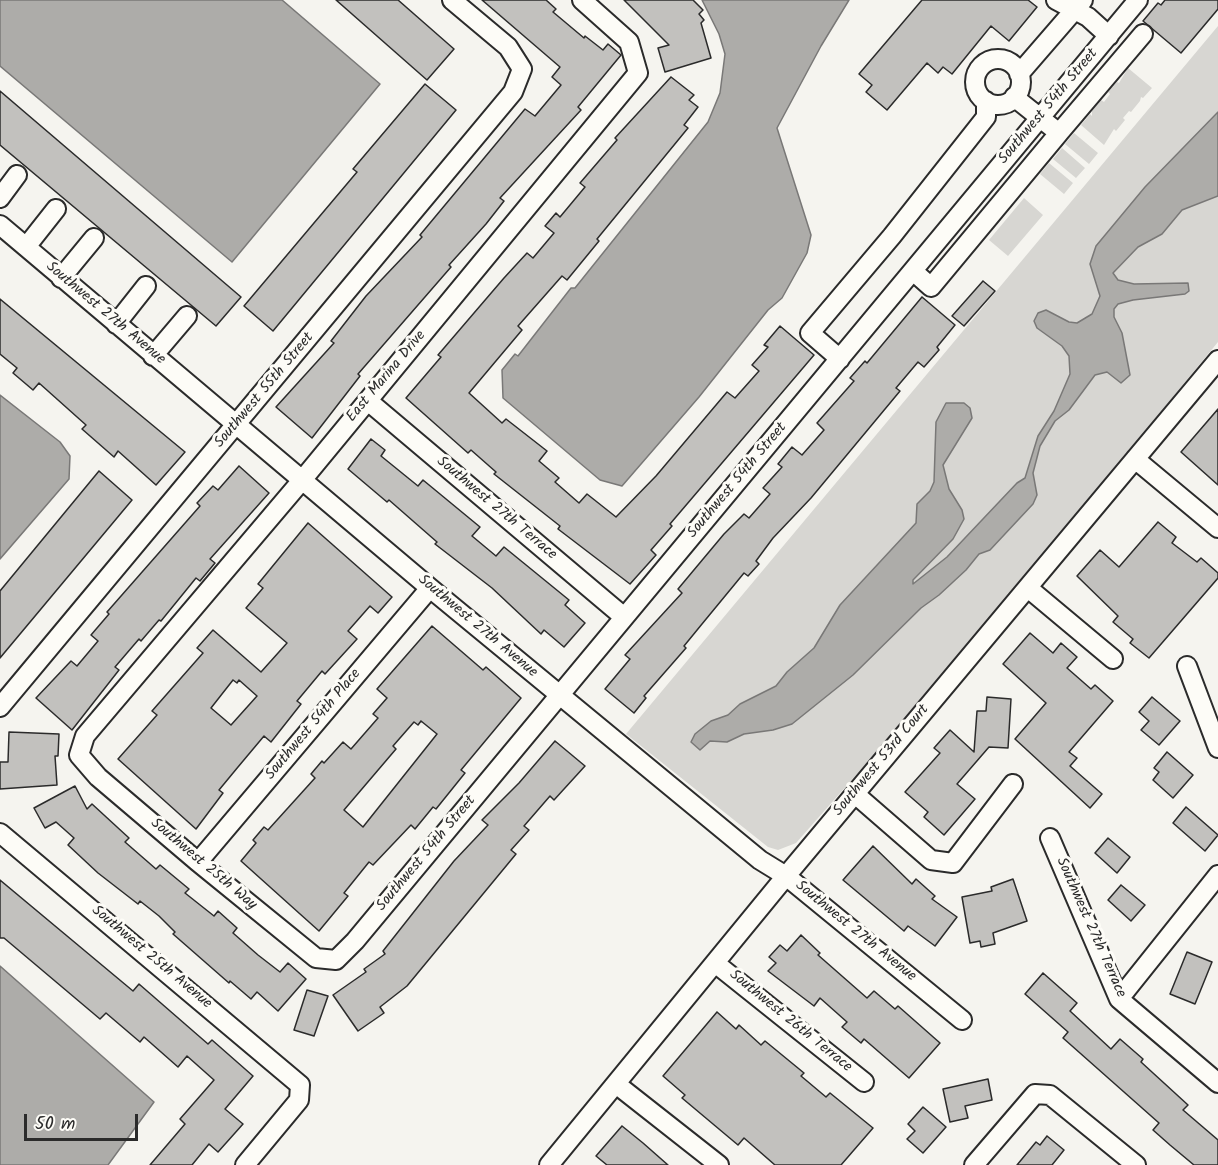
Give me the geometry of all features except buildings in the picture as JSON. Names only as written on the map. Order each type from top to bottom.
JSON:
[{"type":"street","name":"Southwest 55th Street","points":[[0,707],[513,92],[522,69],[508,47],[452,0]]},
{"type":"street","name":"East Marina Drive","points":[[79,755],[86,736],[368,401],[638,73],[629,42],[582,0]]},
{"type":"street","points":[[1056,0],[1079,5],[1088,17],[1109,36]]},
{"type":"street","name":"Southwest 54th Street","points":[[336,960],[355,941],[1138,0]]},
{"type":"street","points":[[1019,74],[1079,5]]},
{"type":"street","points":[[913,271],[931,287],[1143,34]]},
{"type":"street","points":[[1002,60],[1010,62],[1019,74],[1020,87],[1014,97],[1001,104],[986,101],[976,89],[976,73],[987,62],[1002,60]]},
{"type":"street","points":[[1014,97],[1059,134]]},
{"type":"street","points":[[840,359],[810,333],[986,117],[986,101]]},
{"type":"street","points":[[0,198],[17,175]]},
{"type":"street","points":[[26,246],[56,209]]},
{"type":"street","name":"Southwest 27th Avenue","points":[[0,225],[430,588],[760,860],[786,876],[962,1020]]},
{"type":"street","points":[[61,278],[94,238]]},
{"type":"street","points":[[116,324],[146,286]]},
{"type":"street","points":[[153,356],[187,316]]},
{"type":"street","name":"Southwest 53rd Court","points":[[549,1165],[786,876],[1218,360]]},
{"type":"street","name":"Southwest 27th Terrace","points":[[368,401],[624,617]]},
{"type":"street","points":[[1135,459],[1218,528]]},
{"type":"street","name":"Southwest 54th Place","points":[[198,862],[430,588]]},
{"type":"street","points":[[1028,588],[1113,659]]},
{"type":"street","points":[[1187,666],[1218,748]]},
{"type":"street","name":"Southwest 25th Way","points":[[79,755],[98,777],[316,958],[336,960]]},
{"type":"street","points":[[855,794],[931,860],[953,863],[1013,784]]},
{"type":"street","name":"Southwest 25th Avenue","points":[[0,833],[300,1085],[299,1100],[245,1165]]},
{"type":"street","name":"Southwest 27th Terrace","points":[[1050,838],[1119,999],[1218,1083]]},
{"type":"street","points":[[1119,999],[1218,875]]},
{"type":"street","name":"Southwest 26th Terrace","points":[[715,963],[864,1082]]},
{"type":"street","points":[[616,1084],[719,1165]]},
{"type":"street","points":[[974,1165],[1035,1094],[1050,1095],[1136,1165]]},
{"type":"shaded area","points":[[0,0],[282,0],[380,84],[232,262],[0,66]]},
{"type":"shaded area","points":[[702,0],[849,0],[821,46],[777,128],[811,235],[807,253],[782,298],[768,310],[699,397],[622,486],[600,480],[503,398],[502,370],[515,354],[518,356],[571,288],[575,288],[708,122],[720,93],[725,54],[719,34]]},
{"type":"shaded area","points":[[1218,26],[1218,342],[946,673],[796,843],[778,850],[768,847],[626,734]]},
{"type":"shaded area","points":[[1128,68],[1152,88],[1123,118],[1125,120],[1116,131],[1114,129],[1104,145],[1081,125],[1090,114],[1092,116],[1092,111],[1101,100],[1104,102],[1110,94],[1108,92],[1117,82],[1119,83]]},
{"type":"shaded area","points":[[1218,112],[1218,196],[1182,210],[1162,234],[1138,247],[1113,273],[1118,280],[1134,284],[1188,283],[1189,291],[1185,294],[1133,300],[1118,304],[1114,309],[1114,317],[1122,333],[1130,375],[1121,383],[1107,372],[1095,375],[1069,410],[1055,421],[1040,446],[1033,473],[1037,495],[1033,504],[990,550],[979,554],[966,570],[921,608],[853,675],[792,724],[773,730],[744,734],[727,742],[710,741],[700,750],[691,742],[695,734],[711,721],[728,715],[740,704],[776,686],[787,672],[814,648],[840,605],[916,523],[917,504],[930,491],[934,482],[936,422],[946,403],[964,403],[970,408],[972,418],[943,465],[949,489],[962,510],[964,519],[953,539],[913,580],[913,584],[947,557],[1017,483],[1025,478],[1038,436],[1054,411],[1070,374],[1069,356],[1062,346],[1037,328],[1034,321],[1038,313],[1046,310],[1069,322],[1077,323],[1092,314],[1100,296],[1090,264],[1096,246],[1145,187]]},
{"type":"shaded area","points":[[1074,133],[1098,153],[1089,164],[1065,144]]},
{"type":"shaded area","points":[[1062,148],[1085,168],[1076,178],[1053,159]]},
{"type":"shaded area","points":[[1049,163],[1073,183],[1064,194],[1040,174]]},
{"type":"shaded area","points":[[1024,198],[1043,215],[1008,256],[989,240]]},
{"type":"shaded area","points":[[0,395],[60,442],[70,456],[69,479],[0,559]]},
{"type":"shaded area","points":[[0,966],[154,1102],[108,1165],[0,1165]]}]
